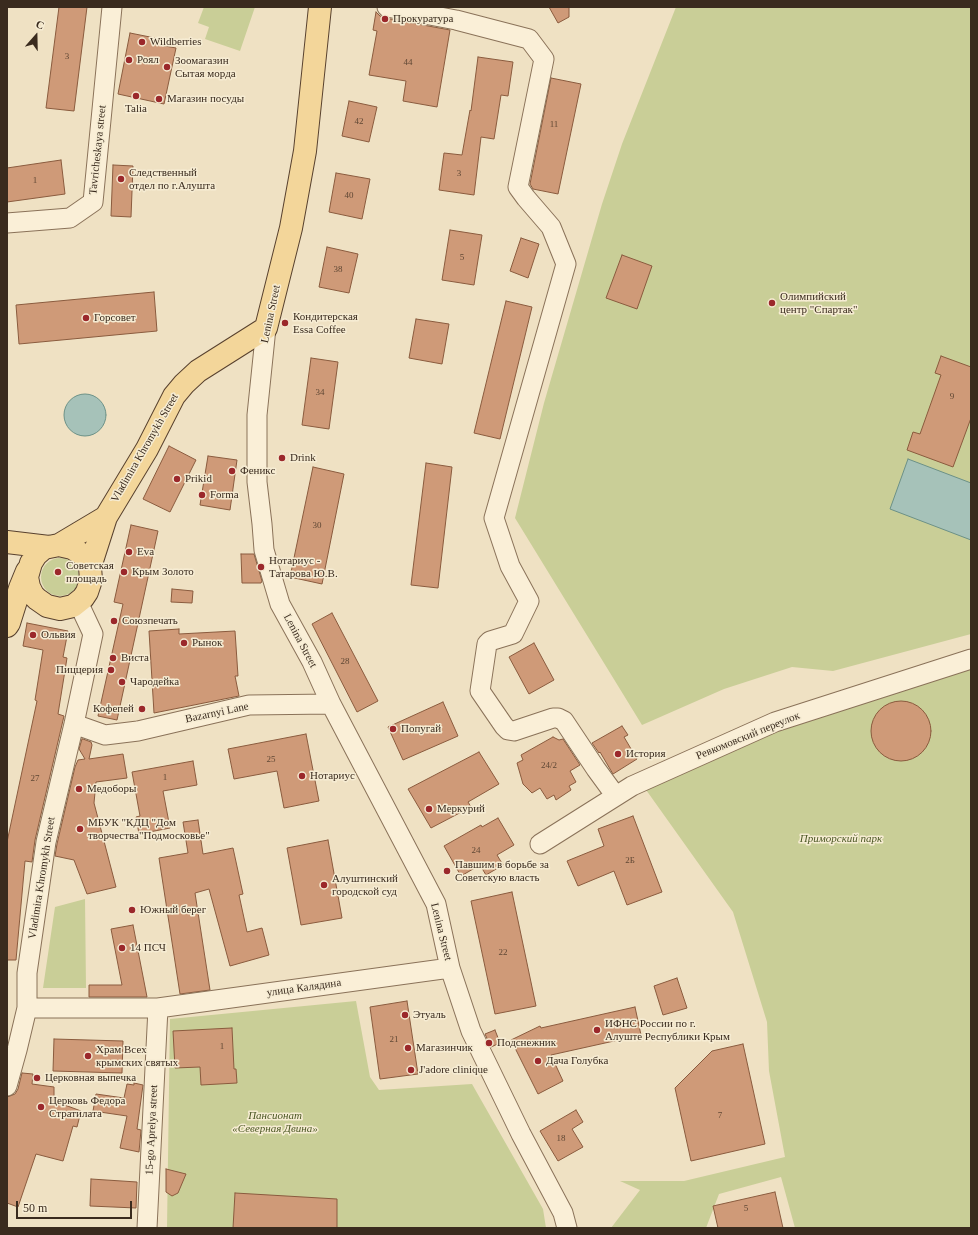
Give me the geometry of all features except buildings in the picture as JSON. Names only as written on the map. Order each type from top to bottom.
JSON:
[{"type":"main road","name":"Lenina Street","points":[[266,328],[291,228],[305,151],[320,7]]},
{"type":"main road","name":"Vladimira Khromykh Street","points":[[106,517],[147,449],[174,396],[184,384],[198,371],[266,328]]},
{"type":"main road","points":[[8,625],[25,612],[25,591],[28,582],[29,568],[36,555],[44,548],[54,546],[106,517]]},
{"type":"main road","points":[[25,591],[54,608],[60,609],[73,606],[78,602],[90,586],[90,567],[106,517]]},
{"type":"main road","points":[[7,542],[72,548],[83,555],[90,567]]},
{"type":"street","name":"Tavricheskaya street","points":[[7,223],[70,218],[93,202],[112,7]]},
{"type":"street","points":[[387,7],[456,20],[529,39],[544,60],[518,187],[551,227],[566,264],[494,518],[510,566],[529,601],[514,634],[490,641],[487,644],[480,690],[508,730],[514,731],[553,718],[558,718],[564,721],[596,769],[616,795]]},
{"type":"street","name":"Lenina Street","points":[[266,328],[257,415],[257,482],[264,550],[280,604],[312,662],[331,704],[436,904],[450,968],[471,1032],[521,1134],[563,1213],[567,1228]]},
{"type":"street","name":"Vladimira Khromykh Street","points":[[7,1086],[12,1049],[27,1008],[27,973],[46,842],[74,724],[93,634],[78,602]]},
{"type":"street","name":"Ревкомовский переулок","points":[[540,844],[632,786],[775,722],[971,659]]},
{"type":"street","name":"Bazarnyi Lane","points":[[74,724],[104,735],[138,731],[249,706],[331,704]]},
{"type":"street","name":"улица Калядина","points":[[27,1008],[158,1008],[450,968]]},
{"type":"street","name":"15-go Aprelya street","points":[[148,1228],[158,1008]]},
{"type":"green space","points":[[204,7],[255,7],[240,51],[205,39],[209,27],[198,23]]},
{"type":"green space","name":"Олимпийский центр \"Спартак\"","points":[[676,7],[971,7],[971,634],[833,671],[792,667],[724,689],[642,725],[515,518],[544,403],[602,204],[622,144]]},
{"type":"green space","points":[[56,558],[64,558],[74,563],[78,570],[78,584],[74,591],[64,596],[56,596],[46,591],[44,588],[41,581],[41,573],[46,563],[49,561]]},
{"type":"green space","name":"Приморский парк","points":[[971,666],[971,1228],[795,1228],[781,1177],[719,1194],[706,1228],[611,1228],[640,1190],[620,1181],[684,1181],[785,1157],[769,1071],[767,1022],[733,912],[644,787],[775,722]]},
{"type":"green space","points":[[85,899],[86,988],[43,988],[55,907]]},
{"type":"green space","name":"Пансионат «Северная Двина»","points":[[356,1001],[370,1077],[379,1090],[472,1084],[543,1209],[546,1228],[167,1228],[170,1019]]},
{"type":"water","points":[[85,394],[100,400],[106,415],[100,430],[85,436],[70,430],[64,415],[70,400]]},
{"type":"water","points":[[908,459],[971,483],[971,540],[890,509]]},
{"type":"place","name":"Прокуратура","points":[[385,19]]},
{"type":"place","name":"Wildberries","points":[[142,42]]},
{"type":"place","name":"Роял","points":[[129,60]]},
{"type":"place","name":"Зоомагазин Сытая морда","points":[[167,67]]},
{"type":"place","name":"Talia","points":[[136,96]]},
{"type":"place","name":"Магазин посуды","points":[[159,99]]},
{"type":"place","name":"Следственный отдел по г.Алушта","points":[[121,179]]},
{"type":"place","name":"Олимпийский центр \"Спартак\"","points":[[772,303]]},
{"type":"place","name":"Горсовет","points":[[86,318]]},
{"type":"place","name":"Кондитерская Essa Coffee","points":[[285,323]]},
{"type":"place","name":"Drink","points":[[282,458]]},
{"type":"place","name":"Феникс","points":[[232,471]]},
{"type":"place","name":"Prikid","points":[[177,479]]},
{"type":"place","name":"Forma","points":[[202,495]]},
{"type":"place","name":"Eva","points":[[129,552]]},
{"type":"place","name":"Нотариус - Татарова Ю.В.","points":[[261,567]]},
{"type":"place","name":"Советская площадь","points":[[58,572]]},
{"type":"place","name":"Крым Золото","points":[[124,572]]},
{"type":"place","name":"Союзпечать","points":[[114,621]]},
{"type":"place","name":"Ольвия","points":[[33,635]]},
{"type":"place","name":"Рынок","points":[[184,643]]},
{"type":"place","name":"Виста","points":[[113,658]]},
{"type":"place","name":"Пиццерия","points":[[111,670]]},
{"type":"place","name":"Чародейка","points":[[122,682]]},
{"type":"place","name":"Кофепей","points":[[142,709]]},
{"type":"place","name":"Попугай","points":[[393,729]]},
{"type":"place","name":"История","points":[[618,754]]},
{"type":"place","name":"Нотариус","points":[[302,776]]},
{"type":"place","name":"Медоборы","points":[[79,789]]},
{"type":"place","name":"Меркурий","points":[[429,809]]},
{"type":"place","name":"МБУК \"КДЦ \"Дом творчества\"Подмосковье\"","points":[[80,829]]},
{"type":"place","name":"Павшим в борьбе за Советскую власть","points":[[447,871]]},
{"type":"place","name":"Алуштинский городской суд","points":[[324,885]]},
{"type":"place","name":"Южный берег","points":[[132,910]]},
{"type":"place","name":"14 ПСЧ","points":[[122,948]]},
{"type":"place","name":"Этуаль","points":[[405,1015]]},
{"type":"place","name":"ИФНС России по г. Алуште Республики Крым","points":[[597,1030]]},
{"type":"place","name":"Подснежник","points":[[489,1043]]},
{"type":"place","name":"Магазинчик","points":[[408,1048]]},
{"type":"place","name":"Храм Всех крымских святых","points":[[88,1056]]},
{"type":"place","name":"Дача Голубка","points":[[538,1061]]},
{"type":"place","name":"J'adore clinique","points":[[411,1070]]},
{"type":"place","name":"Церковная выпечка","points":[[37,1078]]},
{"type":"place","name":"Церковь Федора Стратилата","points":[[41,1107]]}]
